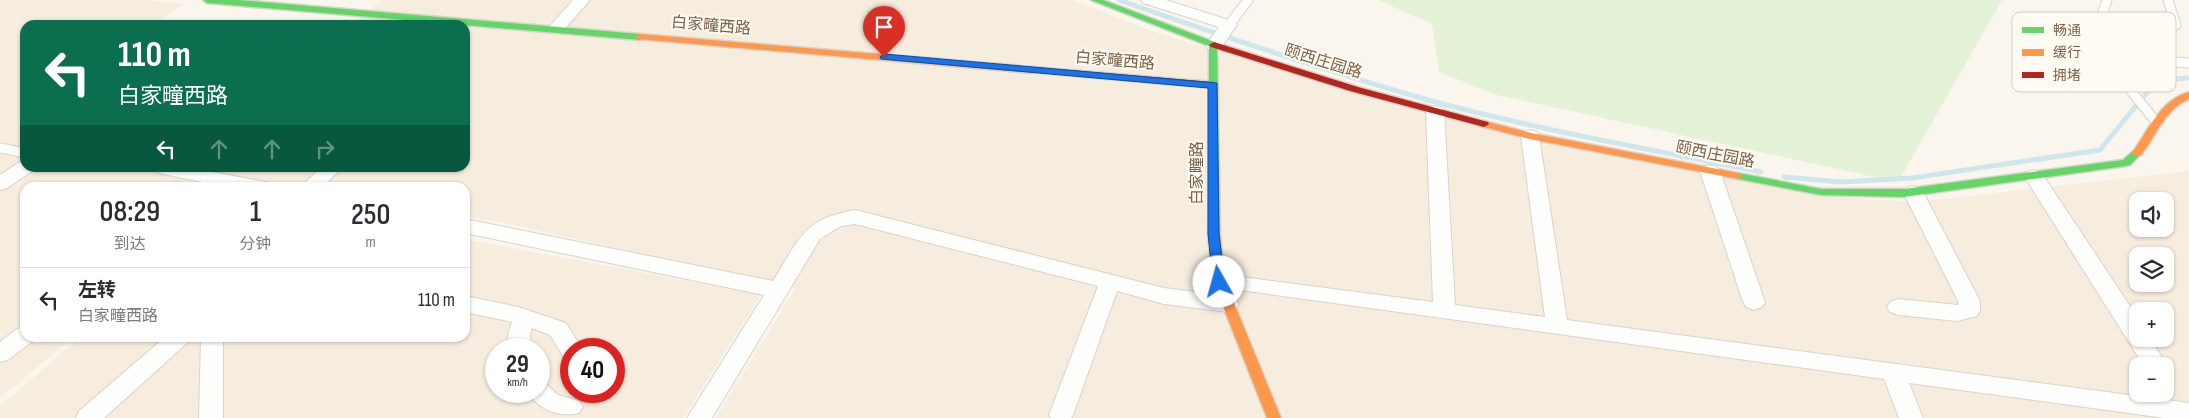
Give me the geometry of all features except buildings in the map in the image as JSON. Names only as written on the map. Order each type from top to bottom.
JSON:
[{"type":"street","name":"白家疃西路","points":[[206,0],[447,20]]},
{"type":"street","points":[[556,29],[582,0]]},
{"type":"street","points":[[1094,0],[1221,35]]},
{"type":"street","points":[[1149,0],[1221,35]]},
{"type":"street","name":"白家疃西路","points":[[470,22],[1213,86]]},
{"type":"street","name":"白家疃路","points":[[1221,35],[1213,86],[1214,234],[1219,282],[1274,418]]},
{"type":"street","name":"颐西庄园路","points":[[1221,35],[1354,89],[1435,112],[1530,136],[1821,192],[1913,192],[2126,163],[2144,144],[2165,110],[2180,96],[2189,95]]},
{"type":"street","points":[[1435,112],[1444,312]]},
{"type":"street","points":[[1530,136],[1556,327]]},
{"type":"street","points":[[0,184],[20,170]]},
{"type":"street","points":[[1710,171],[1754,302]]},
{"type":"street","points":[[177,172],[212,182]]},
{"type":"street","points":[[315,182],[327,172]]},
{"type":"street","points":[[2034,176],[2129,324]]},
{"type":"street","points":[[1898,306],[1957,313],[1969,311],[1969,301],[1913,192]]},
{"type":"street","points":[[699,418],[813,234],[836,220],[855,217],[1164,296],[1228,304]]},
{"type":"street","points":[[470,227],[778,290]]},
{"type":"street","points":[[1061,415],[1110,282]]},
{"type":"street","points":[[1219,282],[2189,412]]},
{"type":"street","points":[[470,305],[525,317],[558,329],[564,338]]},
{"type":"street","points":[[519,338],[525,317]]},
{"type":"street","points":[[0,354],[20,338]]},
{"type":"street","points":[[88,418],[174,342]]},
{"type":"street","points":[[211,418],[212,342]]},
{"type":"street","points":[[1893,372],[1911,418]]},
{"type":"street","points":[[550,402],[571,406]]},
{"type":"lane","points":[[1221,35],[1248,0]]},
{"type":"lane","points":[[2103,12],[2107,0]]},
{"type":"lane","points":[[2168,0],[2172,12]]},
{"type":"lane","points":[[2176,62],[2189,63]]},
{"type":"lane","points":[[2131,92],[2157,123]]},
{"type":"lane","points":[[0,148],[20,152]]},
{"type":"shaded area","points":[[0,0],[147,0],[183,4],[160,20],[20,20],[20,172],[470,172],[470,20],[359,20],[382,0],[1072,0],[1151,31],[1368,98],[1822,196],[1916,202],[2189,171],[2189,418],[716,418],[795,288],[514,225],[470,217],[470,182],[270,182],[259,180],[256,182],[20,182],[20,342],[67,342],[0,398]]},
{"type":"shaded area","points":[[470,240],[761,295],[683,418],[0,418],[0,406],[75,342],[470,342]]},
{"type":"green space","points":[[1378,0],[2002,0],[1898,182],[1497,95],[1439,72],[1432,24]]},
{"type":"waterway","points":[[1119,0],[1350,77],[1469,111],[1552,130],[1761,172]]},
{"type":"waterway","points":[[2176,79],[2189,78]]},
{"type":"waterway","points":[[1784,177],[1841,182],[1912,178],[2100,150],[2147,92]]},
{"type":"traffic: fast","points":[[207,0],[441,20]]},
{"type":"traffic: fast","points":[[1095,0],[1214,45],[1214,171]]},
{"type":"traffic: fast","points":[[470,22],[640,37]]},
{"type":"traffic: fast","points":[[1738,176],[1821,192],[1904,193],[2126,163],[2137,153]]},
{"type":"traffic: slow","points":[[640,37],[1032,70]]},
{"type":"traffic: slow","points":[[2137,153],[2165,112],[2179,99],[2189,95]]},
{"type":"traffic: slow","points":[[1484,124],[1530,136],[1738,176]]},
{"type":"traffic: slow","points":[[1214,171],[1214,234],[1219,281],[1274,418]]},
{"type":"traffic: jam","points":[[1214,45],[1354,89],[1484,124]]},
{"type":"traffic: jam","points":[[1032,70],[1213,85]]},
{"type":"route","points":[[884,57],[1213,86],[1214,234],[1219,282]]}]
